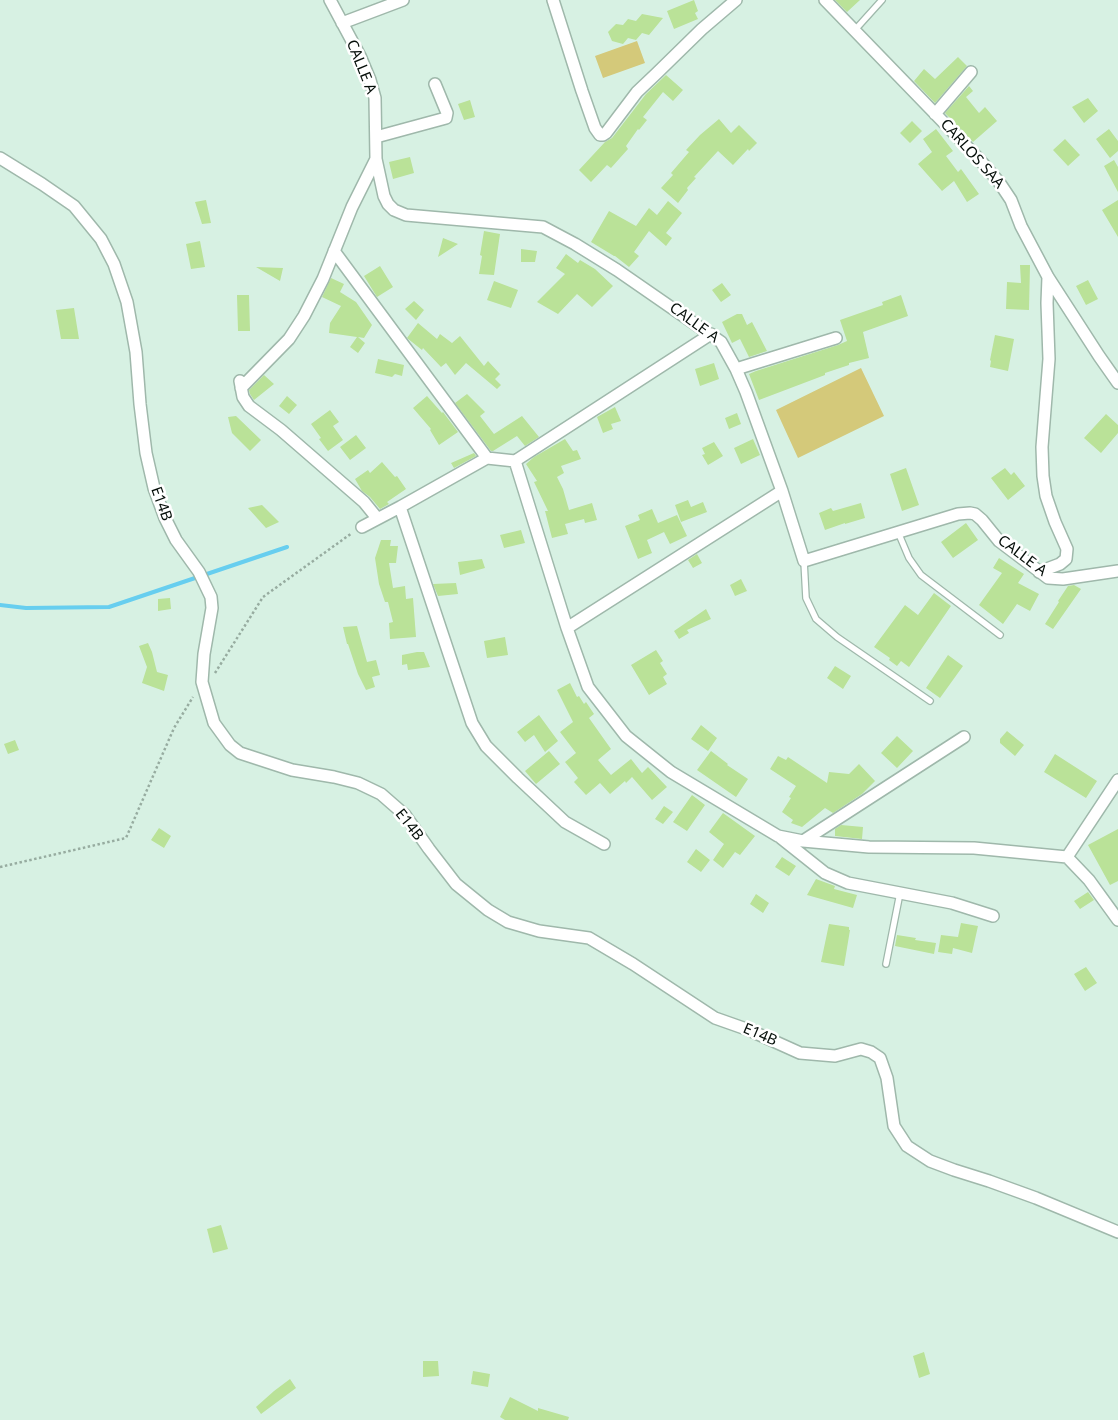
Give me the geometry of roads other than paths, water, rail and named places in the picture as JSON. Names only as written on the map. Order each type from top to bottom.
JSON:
[{"type":"street","name":"CALLE A","points":[[330,0],[360,56],[370,80],[375,98],[376,159],[384,196],[388,204],[394,210],[406,214],[543,227],[617,270],[721,342],[736,369],[782,491],[804,561],[963,513],[975,514],[999,542],[1048,578],[1063,579],[1118,571]]},
{"type":"street","points":[[342,23],[403,0]]},
{"type":"street","points":[[553,0],[595,128],[600,135],[603,135],[637,92],[736,0]]},
{"type":"street","name":"CARLOS SAA","points":[[825,0],[979,159],[1007,194],[1021,226],[1048,277],[1118,383]]},
{"type":"street","points":[[935,114],[971,72]]},
{"type":"street","points":[[376,137],[446,118],[447,113],[435,84]]},
{"type":"street","name":"E14B","points":[[0,158],[74,206],[101,238],[114,264],[127,302],[135,344],[146,453],[154,488],[165,518],[176,540],[199,572],[212,597],[212,608],[204,654],[203,686],[214,722],[230,744],[240,753],[292,770],[358,783],[381,794],[405,815],[428,849],[456,884],[488,910],[508,922],[539,931],[588,938],[633,964],[715,1018],[749,1030],[800,1053],[835,1056],[861,1049],[871,1052],[880,1058],[887,1078],[894,1126],[907,1146],[930,1161],[1036,1198],[1118,1232]]},
{"type":"street","points":[[376,159],[352,207],[323,279],[308,309],[289,339],[241,384],[243,397],[250,406],[281,430],[364,502],[377,518]]},
{"type":"street","points":[[334,251],[487,458]]},
{"type":"street","points":[[1039,572],[1060,564],[1066,559],[1067,549],[1046,496],[1043,476],[1042,447],[1049,359],[1048,277]]},
{"type":"street","points":[[362,527],[487,458],[515,461],[711,334]]},
{"type":"street","points":[[736,369],[836,338]]},
{"type":"street","points":[[515,461],[567,628],[588,687],[626,736],[671,772],[778,836],[826,874],[848,883],[952,903],[993,916]]},
{"type":"street","points":[[567,628],[782,491]]},
{"type":"street","points":[[400,507],[472,723],[481,738],[486,746],[511,772],[565,822],[604,844]]},
{"type":"street","points":[[803,841],[964,737]]},
{"type":"street","points":[[1067,857],[1118,780]]},
{"type":"street","points":[[778,836],[803,841],[869,847],[974,848],[1067,857],[1090,880],[1118,920]]},
{"type":"lane","points":[[854,31],[882,0]]},
{"type":"lane","points":[[898,532],[910,558],[921,575],[1000,635]]},
{"type":"lane","points":[[804,561],[806,598],[816,619],[837,636],[930,701]]},
{"type":"lane","points":[[886,964],[900,893]]},
{"type":"waterway","points":[[0,605],[26,608],[109,607],[287,547]]}]
